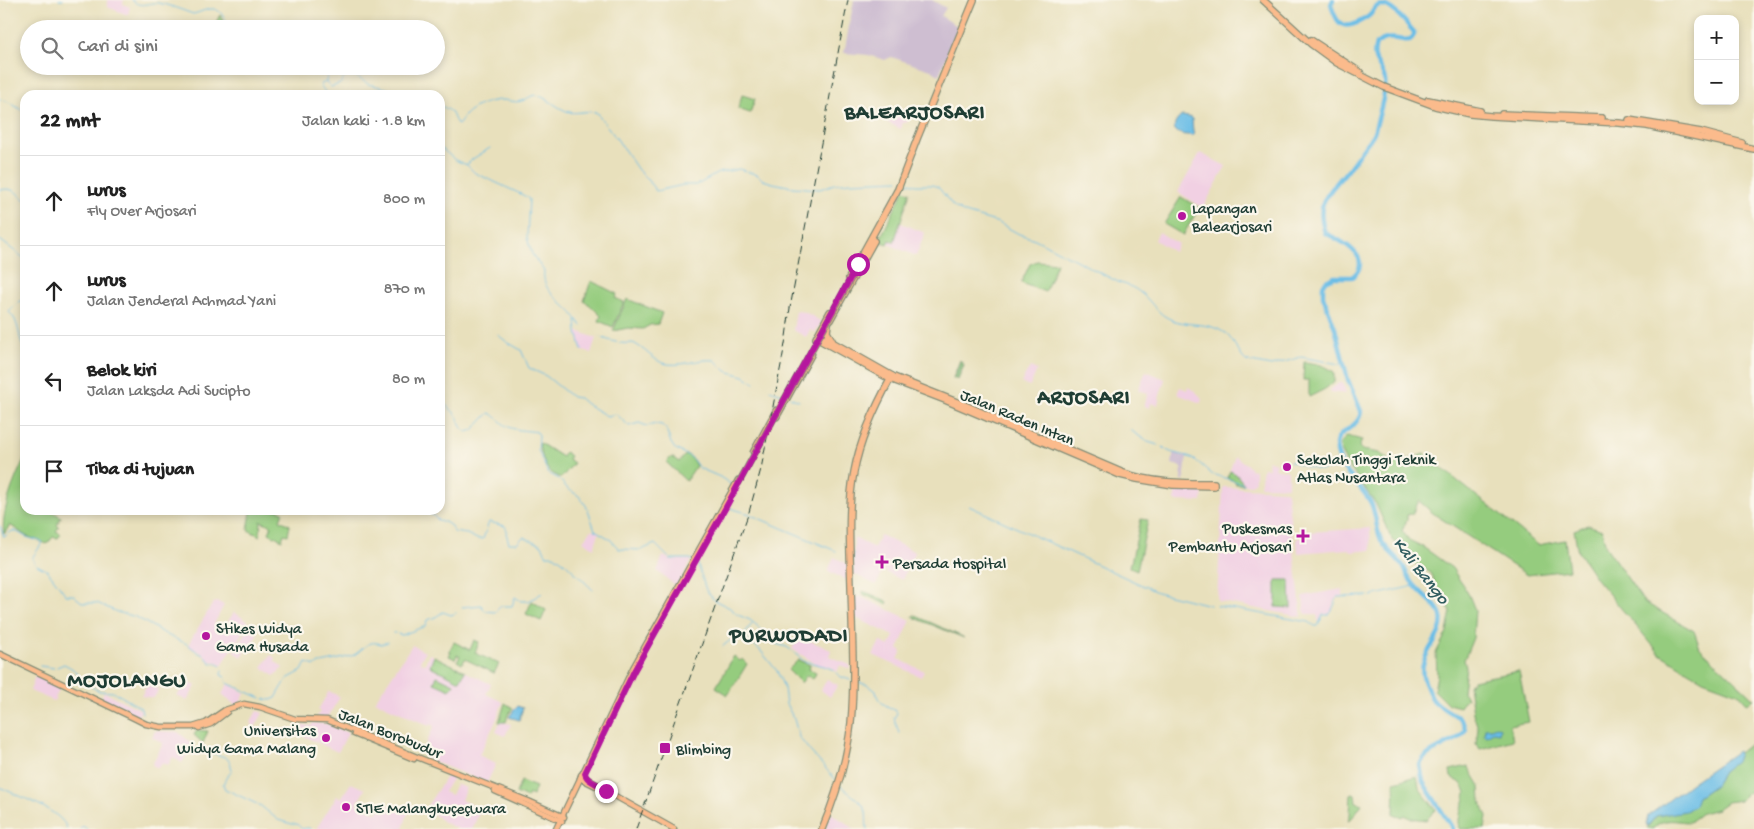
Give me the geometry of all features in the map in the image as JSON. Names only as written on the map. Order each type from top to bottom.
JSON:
[{"type":"highway","points":[[819,337],[902,184],[950,58],[975,0]]},
{"type":"highway","points":[[938,91],[975,0]]},
{"type":"highway","points":[[1263,0],[1311,44],[1337,63],[1400,93],[1478,111],[1644,122],[1701,132],[1754,148]]},
{"type":"highway","points":[[1268,0],[1314,42],[1367,78]]},
{"type":"highway","points":[[819,337],[828,324],[864,255]]},
{"type":"highway","points":[[814,348],[834,346],[828,333],[828,324]]},
{"type":"highway","name":"Jalan Raden Intan","points":[[819,337],[891,378],[967,406],[1121,472],[1178,484],[1214,485]]},
{"type":"highway","points":[[822,829],[840,776],[850,732],[853,696],[850,499],[855,468],[861,447],[878,403],[891,378]]},
{"type":"main road","points":[[726,507],[864,255]]},
{"type":"main road","points":[[562,819],[583,778],[620,695],[819,337]]},
{"type":"main road","points":[[787,396],[819,337]]},
{"type":"main road","points":[[695,560],[756,450]]},
{"type":"main road","points":[[729,496],[738,484]]},
{"type":"main road","name":"Jalan Borobudur","points":[[0,656],[146,725],[171,728],[206,725],[225,710],[244,704],[260,707],[293,718],[322,719],[535,806],[562,819]]},
{"type":"main road","points":[[583,778],[604,788],[606,791],[674,829]]},
{"type":"main road","points":[[558,829],[583,778]]},
{"type":"shaded area","points":[[108,0],[124,0],[123,4],[130,7],[128,15],[107,7]]},
{"type":"shaded area","points":[[854,0],[932,0],[946,8],[941,16],[959,27],[939,75],[931,70],[891,57],[885,60],[868,55],[844,53]]},
{"type":"shaded area","points":[[889,112],[908,119],[907,123],[903,122],[901,129],[884,121]]},
{"type":"shaded area","points":[[1200,153],[1226,166],[1203,208],[1178,192]]},
{"type":"shaded area","points":[[901,223],[925,233],[916,256],[888,244],[890,240],[894,241]]},
{"type":"shaded area","points":[[1159,232],[1178,244],[1174,252],[1155,240]]},
{"type":"shaded area","points":[[796,311],[805,312],[822,322],[815,332],[810,330],[806,337],[793,330]]},
{"type":"shaded area","points":[[577,331],[596,338],[591,353],[582,351]]},
{"type":"shaded area","points":[[1030,367],[1037,370],[1030,386],[1021,383]]},
{"type":"shaded area","points":[[1146,371],[1165,379],[1158,405],[1151,403],[1150,408],[1144,406],[1148,393],[1138,390]]},
{"type":"shaded area","points":[[1340,382],[1343,383],[1346,394],[1330,392],[1330,390]]},
{"type":"shaded area","points":[[1180,387],[1187,390],[1188,387],[1196,392],[1203,399],[1201,403],[1177,394]]},
{"type":"shaded area","points":[[1174,453],[1187,457],[1184,481],[1181,480],[1182,467],[1172,464]]},
{"type":"shaded area","points":[[1235,456],[1250,467],[1250,469],[1255,470],[1255,480],[1252,485],[1236,484],[1235,481],[1227,478]]},
{"type":"shaded area","points":[[1267,460],[1276,463],[1274,468],[1288,471],[1288,487],[1260,486],[1263,468],[1269,468]]},
{"type":"shaded area","points":[[1175,487],[1203,488],[1202,502],[1175,501]]},
{"type":"shaded area","points":[[1223,487],[1285,490],[1287,492],[1302,617],[1217,601]]},
{"type":"shaded area","points":[[1370,528],[1371,550],[1352,552],[1348,549],[1298,553],[1297,538],[1309,537],[1309,532]]},
{"type":"shaded area","points":[[592,529],[599,533],[594,548],[583,541]]},
{"type":"shaded area","name":"Persada Hospital","points":[[880,535],[915,552],[902,580],[883,571],[876,585],[854,574],[854,538],[874,548]]},
{"type":"shaded area","points":[[663,556],[672,560],[691,560],[677,587],[657,571]]},
{"type":"shaded area","points":[[834,557],[848,564],[848,581],[828,571]]},
{"type":"shaded area","points":[[1342,589],[1343,596],[1337,597],[1332,610],[1328,614],[1323,614],[1319,621],[1317,614],[1306,614],[1303,596]]},
{"type":"shaded area","points":[[859,596],[911,620],[898,649],[902,651],[898,659],[924,671],[921,677],[873,655],[880,641],[889,646],[894,636],[854,617],[854,599]]},
{"type":"shaded area","points":[[218,602],[224,605],[214,624],[223,629],[234,612],[249,622],[222,665],[218,662],[209,661],[204,654],[190,647],[189,643],[213,603]]},
{"type":"shaded area","points":[[249,628],[258,634],[242,657],[233,652]]},
{"type":"shaded area","points":[[799,636],[831,650],[829,656],[850,665],[850,669],[840,665],[837,672],[830,667],[818,665],[792,649]]},
{"type":"shaded area","points":[[412,645],[425,652],[420,662],[425,664],[429,654],[491,684],[486,694],[503,702],[479,755],[496,764],[487,783],[425,758],[429,750],[424,748],[434,726],[430,724],[429,726],[375,701]]},
{"type":"shaded area","points":[[271,655],[283,668],[274,676],[262,667]]},
{"type":"shaded area","points":[[35,676],[60,687],[54,701],[30,691]]},
{"type":"shaded area","points":[[827,679],[838,685],[830,697],[821,690]]},
{"type":"shaded area","name":"Stikes Widya Gama Husada","points":[[187,681],[196,686],[187,701],[177,696]]},
{"type":"shaded area","points":[[148,684],[159,689],[154,698],[141,696]]},
{"type":"shaded area","points":[[228,684],[245,693],[240,703],[235,705],[222,694]]},
{"type":"shaded area","points":[[329,691],[340,697],[327,718],[317,717],[320,712],[318,710]]},
{"type":"shaded area","points":[[104,692],[141,710],[137,718],[100,700]]},
{"type":"shaded area","points":[[257,711],[263,713],[254,729],[251,727],[253,724],[250,723]]},
{"type":"shaded area","points":[[500,722],[511,724],[505,736],[496,732]]},
{"type":"shaded area","name":"Universitas Widya Gama Malang","points":[[313,723],[327,724],[348,733],[338,752],[299,734],[303,725],[311,726]]},
{"type":"shaded area","points":[[155,731],[178,732],[193,744],[182,763],[173,757],[168,765],[163,763],[158,768],[152,765],[163,743],[152,737]]},
{"type":"shaded area","points":[[448,774],[454,776],[444,792],[451,795],[456,784],[466,788],[461,800],[481,809],[472,829],[458,829],[445,823],[431,812],[430,814],[422,810],[425,809]]},
{"type":"shaded area","name":"STIE Malangkuçeçwara","points":[[351,783],[365,789],[357,804],[377,813],[384,803],[408,813],[403,829],[316,829],[337,796],[341,798]]},
{"type":"shaded area","points":[[831,813],[855,829],[825,829]]},
{"type":"green space","points":[[742,95],[755,99],[750,113],[738,109]]},
{"type":"green space","points":[[904,190],[910,192],[894,242],[890,240],[888,244],[879,241]]},
{"type":"green space","name":"Lapangan Balearjosari","points":[[1181,197],[1199,208],[1183,235],[1164,224]]},
{"type":"green space","points":[[1037,261],[1057,263],[1045,292],[1021,283],[1030,264]]},
{"type":"green space","points":[[591,281],[617,294],[615,298],[624,302],[613,327],[599,321],[601,316],[584,301]]},
{"type":"green space","points":[[627,299],[662,313],[658,324],[650,325],[643,329],[628,328],[613,331]]},
{"type":"green space","points":[[960,360],[964,365],[958,380],[953,378]]},
{"type":"green space","points":[[1304,362],[1320,365],[1334,372],[1334,382],[1309,397],[1309,380],[1303,380]]},
{"type":"green space","points":[[1347,436],[1362,440],[1359,447],[1362,450],[1379,453],[1391,461],[1400,462],[1424,454],[1538,545],[1565,540],[1569,570],[1527,575],[1434,514],[1419,501],[1412,514],[1407,515],[1402,531],[1409,540],[1423,547],[1452,568],[1469,595],[1475,610],[1473,638],[1464,660],[1466,666],[1463,692],[1467,697],[1460,707],[1448,704],[1434,690],[1437,675],[1436,653],[1447,632],[1451,611],[1436,592],[1431,573],[1408,559],[1390,536],[1376,504],[1346,462],[1341,452],[1340,444]]},
{"type":"green space","points":[[540,443],[562,457],[565,452],[570,456],[568,459],[574,463],[561,478],[548,469],[539,446]]},
{"type":"green space","points":[[686,454],[692,458],[696,466],[686,481],[666,462],[672,457],[679,462]]},
{"type":"green space","points":[[20,469],[20,515],[58,515],[61,517],[56,531],[61,534],[58,538],[53,537],[47,544],[26,536],[10,525],[4,534],[3,526],[6,506]]},
{"type":"green space","points":[[1230,471],[1236,474],[1244,484],[1236,484],[1235,481],[1227,478]]},
{"type":"green space","points":[[250,515],[282,515],[280,520],[290,525],[288,535],[284,534],[282,540],[269,533],[272,526],[261,521],[260,536],[248,530]]},
{"type":"green space","points":[[1141,519],[1148,520],[1137,570],[1130,567]]},
{"type":"green space","points":[[1588,525],[1602,530],[1606,547],[1644,602],[1694,631],[1700,648],[1754,699],[1747,703],[1738,693],[1703,680],[1660,654],[1597,580],[1578,552],[1574,530]]},
{"type":"green space","points":[[1276,580],[1290,580],[1291,608],[1276,607]]},
{"type":"green space","points":[[863,591],[888,603],[886,604],[863,594]]},
{"type":"green space","points":[[532,601],[546,610],[541,621],[526,614]]},
{"type":"green space","points":[[914,615],[963,637],[964,638],[913,617]]},
{"type":"green space","points":[[474,640],[479,642],[475,653],[499,664],[494,673],[465,659],[462,664],[457,661],[460,656],[457,655],[455,659],[449,656],[451,652],[449,651],[454,642],[470,650]]},
{"type":"green space","points":[[434,656],[465,671],[460,681],[430,666]]},
{"type":"green space","points":[[734,656],[740,661],[742,659],[747,664],[728,695],[716,687]]},
{"type":"green space","points":[[798,660],[810,665],[809,669],[816,673],[813,679],[807,675],[801,683],[788,670]]},
{"type":"green space","points":[[1519,671],[1529,722],[1510,725],[1513,740],[1480,749],[1476,744],[1478,728],[1473,713],[1469,685],[1473,680]]},
{"type":"green space","points":[[437,676],[454,684],[450,690],[434,683]]},
{"type":"green space","points":[[505,703],[513,708],[506,722],[499,722]]},
{"type":"green space","points":[[197,730],[208,731],[203,743],[194,735]]},
{"type":"green space","points":[[1754,741],[1754,790],[1740,800],[1727,802],[1717,809],[1702,813],[1690,822],[1666,821],[1661,822],[1653,829],[1647,828],[1656,816],[1688,810],[1698,797],[1715,785],[1723,772],[1736,761],[1739,753]]},
{"type":"green space","points":[[1468,766],[1480,786],[1481,802],[1487,816],[1485,829],[1460,829],[1459,819],[1466,792],[1461,783],[1451,777],[1450,770]]},
{"type":"green space","points":[[1417,776],[1419,788],[1436,810],[1426,820],[1394,814],[1395,782]]},
{"type":"green space","points":[[521,781],[536,787],[532,796],[529,794],[527,798],[516,793]]},
{"type":"green space","points":[[1351,794],[1355,794],[1356,802],[1362,804],[1352,818],[1348,820]]},
{"type":"water","points":[[1182,116],[1192,119],[1193,132],[1195,134],[1192,136],[1181,134],[1174,127]]},
{"type":"water","points":[[517,706],[523,708],[519,720],[509,717]]},
{"type":"water","points":[[1496,726],[1500,728],[1499,733],[1493,732],[1487,736],[1484,735],[1485,728]]},
{"type":"water","points":[[1738,751],[1736,762],[1723,772],[1715,785],[1698,797],[1695,805],[1686,811],[1656,816],[1648,826],[1646,825],[1648,816]]},
{"type":"waterway","points":[[132,0],[141,5],[158,3],[193,14],[215,9],[225,20]]},
{"type":"waterway","name":"Kali Bango","points":[[1333,0],[1331,4],[1334,14],[1339,22],[1346,26],[1357,23],[1369,16],[1376,7],[1382,5],[1394,11],[1414,32],[1410,41],[1389,39],[1376,44],[1374,55],[1384,75],[1385,90],[1374,132],[1349,168],[1328,193],[1324,200],[1321,214],[1325,233],[1353,250],[1360,263],[1358,270],[1352,277],[1334,277],[1326,281],[1323,286],[1323,296],[1335,328],[1348,380],[1361,411],[1357,422],[1339,436],[1336,446],[1338,455],[1345,470],[1371,503],[1383,544],[1401,563],[1415,586],[1437,608],[1441,616],[1439,632],[1427,654],[1422,671],[1433,700],[1457,716],[1465,730],[1456,739],[1428,754],[1420,765],[1423,782],[1453,829]]},
{"type":"waterway","points":[[327,75],[326,82],[331,87],[340,84],[346,75]]},
{"type":"waterway","points":[[354,75],[368,84],[393,90]]},
{"type":"waterway","points":[[324,90],[321,84],[326,82]]},
{"type":"waterway","points":[[445,108],[451,112],[458,125],[467,113],[481,105],[497,100],[519,102],[534,95],[543,97],[569,112],[596,112],[638,170],[656,191],[683,185],[697,185],[718,173],[739,169],[758,175],[763,180],[773,183],[820,189],[834,184],[850,182],[899,180]]},
{"type":"waterway","points":[[0,99],[20,109]]},
{"type":"waterway","points":[[468,164],[490,148]]},
{"type":"waterway","points":[[445,151],[455,160],[467,165],[475,173],[529,199],[527,238],[532,254],[544,271],[545,283],[548,288],[582,326]]},
{"type":"waterway","points":[[903,181],[916,185],[938,187],[954,207],[965,213],[999,223],[1019,234],[1035,239],[1120,283],[1134,288],[1166,317],[1180,322],[1218,329],[1230,338],[1246,361],[1271,366],[1301,357],[1345,365]]},
{"type":"waterway","points":[[0,190],[11,190],[20,196]]},
{"type":"waterway","points":[[0,240],[20,255]]},
{"type":"waterway","points":[[20,301],[9,312],[15,320],[20,337]]},
{"type":"waterway","points":[[576,320],[582,350]]},
{"type":"waterway","points":[[498,335],[521,350],[529,368],[546,376],[572,397],[579,398],[607,416],[616,414],[629,426],[639,423],[647,426],[662,425],[666,429],[675,449],[691,457],[699,468],[720,477],[732,485]]},
{"type":"waterway","points":[[600,337],[621,343],[633,343],[663,363],[676,364],[715,360],[726,371],[744,376],[755,383]]},
{"type":"waterway","points":[[770,390],[786,395]]},
{"type":"waterway","points":[[790,397],[799,401]]},
{"type":"waterway","points":[[445,405],[454,413],[461,426],[467,432],[473,430],[489,413],[509,427],[537,432],[539,435],[538,450],[548,473],[559,479],[568,489],[579,496],[587,507],[595,530],[610,539],[619,549],[641,550],[655,544],[670,559],[690,559],[697,562],[706,590],[714,600],[750,620],[776,644],[787,647],[804,661],[834,670],[839,676],[850,680]]},
{"type":"waterway","points":[[1130,430],[1148,442],[1158,445]]},
{"type":"waterway","points":[[1163,447],[1171,452],[1194,459],[1213,475]]},
{"type":"waterway","points":[[1290,461],[1301,465]]},
{"type":"waterway","points":[[1303,466],[1319,470],[1344,468]]},
{"type":"waterway","points":[[1215,475],[1244,484]]},
{"type":"waterway","points":[[969,506],[1157,592],[1210,605]]},
{"type":"waterway","points":[[730,508],[750,514]]},
{"type":"waterway","points":[[433,515],[439,521],[451,526],[453,532],[467,534],[477,539],[483,539],[489,522],[505,526],[509,543],[517,543],[523,537],[542,545],[546,555],[554,555],[565,563],[593,590]]},
{"type":"waterway","points":[[751,515],[836,551]]},
{"type":"waterway","points":[[0,526],[4,537],[15,531],[26,537],[43,542],[32,558],[35,563]]},
{"type":"waterway","points":[[853,553],[853,560]]},
{"type":"waterway","points":[[37,565],[48,571],[66,595],[73,595],[83,603],[97,603],[117,612],[136,617],[187,644],[204,655],[211,663],[218,663],[221,666]]},
{"type":"waterway","name":"Kali Bango","points":[[1371,596],[1414,586]]},
{"type":"waterway","points":[[462,607],[481,605],[485,611],[495,612],[501,606],[512,606],[515,597],[521,601],[529,601],[542,593]]},
{"type":"waterway","points":[[1217,606],[1309,622],[1318,626],[1323,615],[1330,613],[1338,597],[1368,596]]},
{"type":"waterway","points":[[398,634],[402,635],[423,627],[426,625],[427,620],[443,612],[451,615],[456,613]]},
{"type":"waterway","points":[[752,624],[744,636],[760,650],[777,671],[784,688],[786,704],[794,719],[799,737],[836,780]]},
{"type":"waterway","points":[[723,646],[733,638],[744,635]]},
{"type":"waterway","points":[[264,699],[271,700],[276,698],[287,679],[302,671],[306,663],[315,666],[319,663],[354,655],[369,644],[388,642]]},
{"type":"waterway","points":[[57,667],[64,664],[70,667],[76,672],[80,680],[99,691],[114,692],[141,708],[142,713]]},
{"type":"waterway","points":[[40,666],[54,668]]},
{"type":"waterway","points":[[222,670],[221,675],[225,677],[227,683],[261,698]]},
{"type":"waterway","points":[[857,682],[868,685],[876,691],[880,701],[896,711],[897,713],[894,718],[899,733]]},
{"type":"waterway","points":[[198,749],[225,757],[230,761],[232,771],[223,784],[225,789],[261,806],[278,820],[297,824],[302,829],[311,829]]},
{"type":"waterway","points":[[840,785],[862,804],[866,814],[867,829]]},
{"type":"waterway","points":[[0,787],[48,810],[64,822],[67,829]]},
{"type":"waterway","points":[[80,829],[83,826],[87,829]]},
{"type":"railway","points":[[636,829],[749,512],[761,469],[848,0]]},
{"type":"place","name":"Lapangan Balearjosari","points":[[1182,216]]},
{"type":"place","name":"Sekolah Tinggi Teknik Atlas Nusantara","points":[[1287,467]]},
{"type":"place","name":"Puskesmas Pembantu Arjosari","points":[[1303,536]]},
{"type":"place","name":"Persada Hospital","points":[[882,562]]},
{"type":"place","name":"Stikes Widya Gama Husada","points":[[206,636]]},
{"type":"place","name":"Universitas Widya Gama Malang","points":[[326,738]]},
{"type":"place","name":"Blimbing","points":[[665,748]]},
{"type":"place","name":"STIE Malangkuçeçwara","points":[[346,807]]},
{"type":"district","name":"BALEARJOSARI","points":[[915,111]]},
{"type":"district","name":"ARJOSARI","points":[[1084,396]]},
{"type":"district","name":"PURWODADI","points":[[789,634]]},
{"type":"district","name":"MOJOLANGU","points":[[127,679]]},
{"type":"route","points":[[606,791],[587,779],[585,773],[617,704],[858,264]]}]
